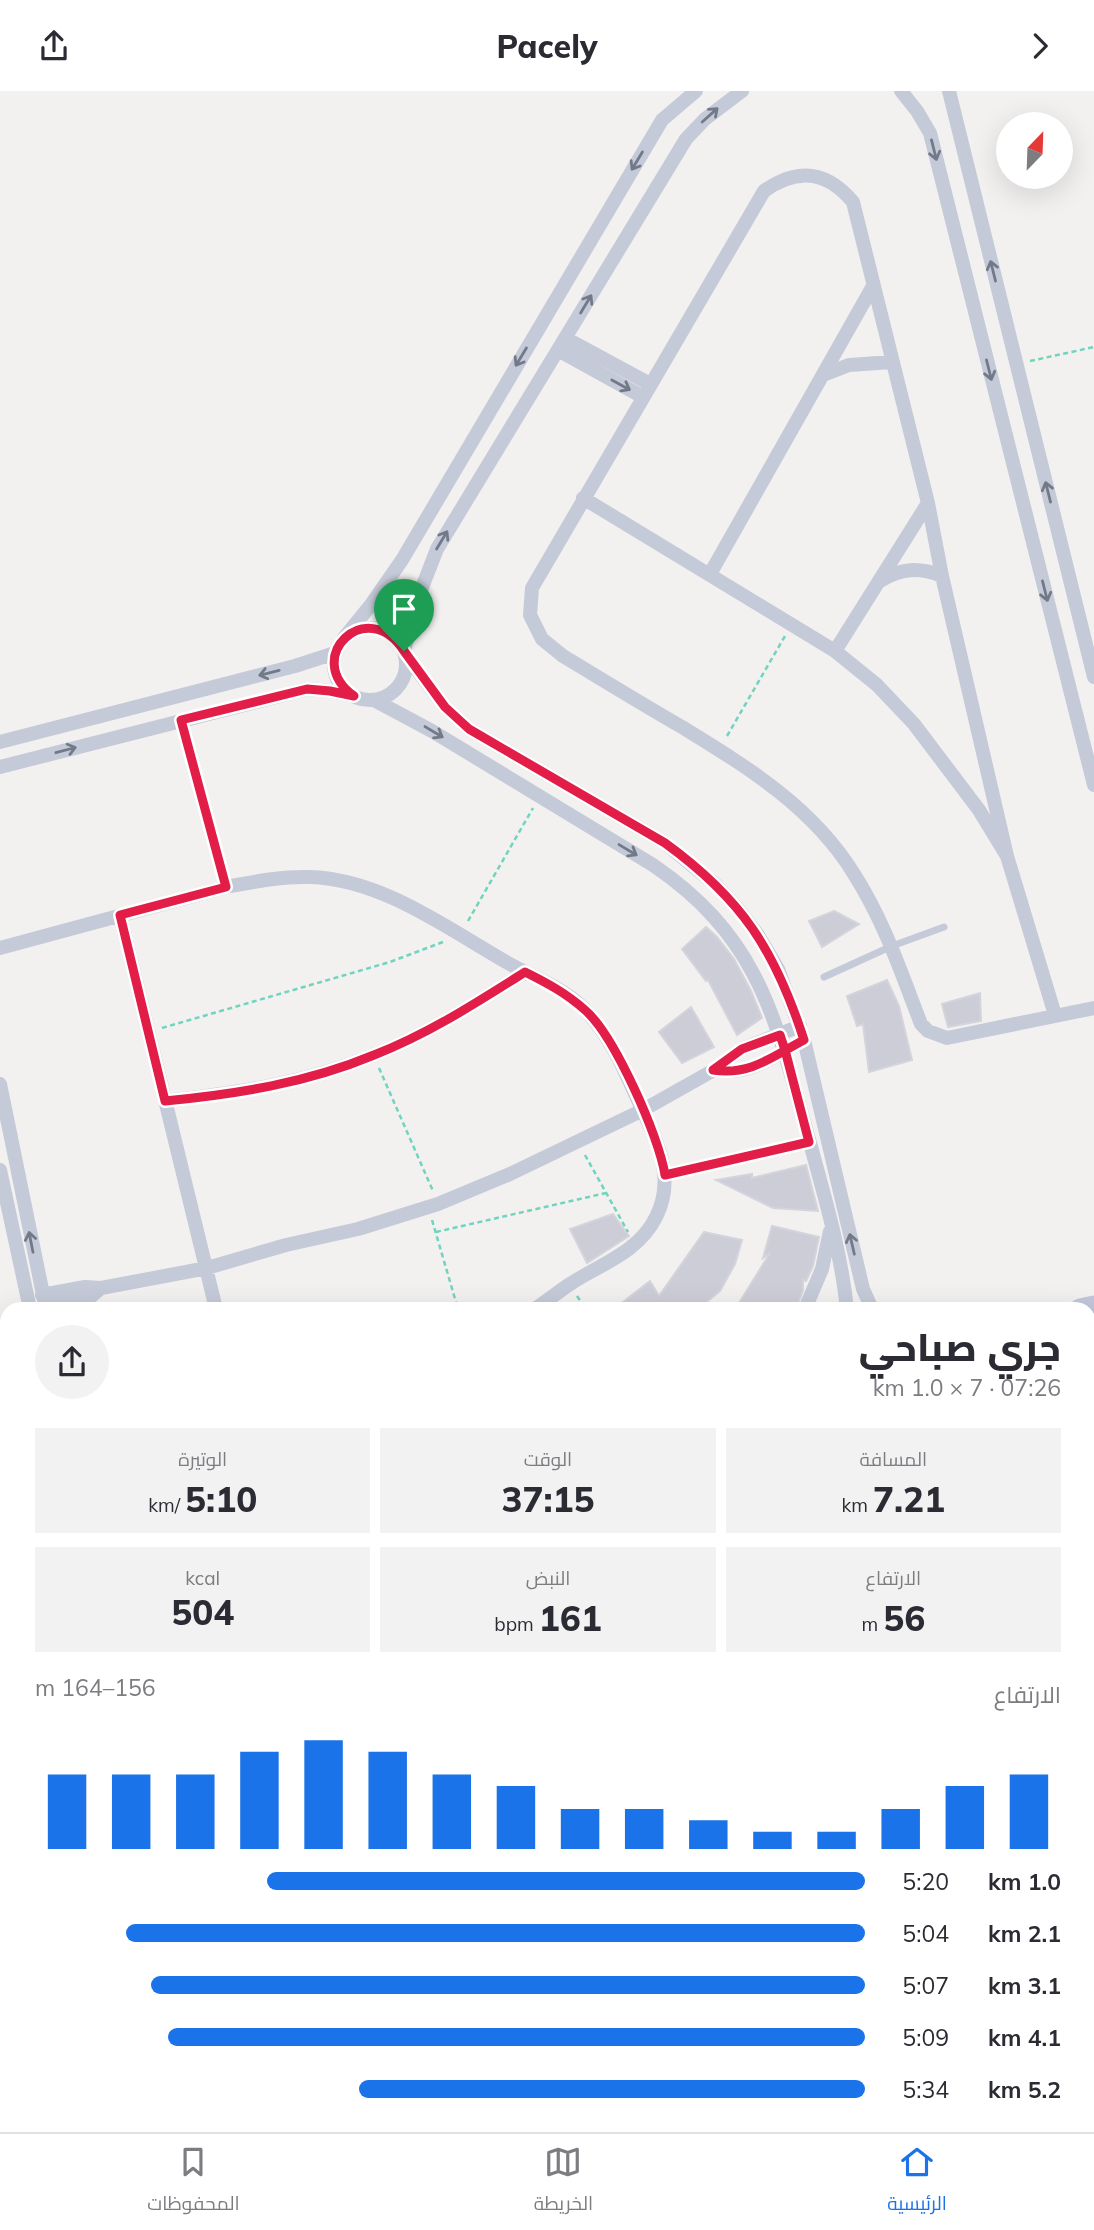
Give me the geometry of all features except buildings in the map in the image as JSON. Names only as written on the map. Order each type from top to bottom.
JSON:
[{"type":"street","points":[[354,696],[343,689],[336,678],[333,666],[335,653],[402,560],[662,120],[696,91]]},
{"type":"street","points":[[374,700],[393,692],[405,675],[404,652],[418,598],[437,549],[686,139],[705,119],[742,91]]},
{"type":"street","points":[[901,91],[930,133],[1094,785]]},
{"type":"street","points":[[949,91],[1094,677]]},
{"type":"street","points":[[1055,1015],[1007,856],[942,576],[928,503],[853,202],[842,189],[828,180],[811,175],[778,181],[765,191],[583,498],[532,588],[530,615],[541,639],[563,656],[758,774],[793,803],[825,835],[853,871],[880,918],[921,1024],[937,1036],[947,1038],[1094,1008]]},
{"type":"street","points":[[710,574],[873,286]]},
{"type":"street","points":[[561,344],[647,390]]},
{"type":"street","points":[[822,376],[849,365],[892,362]]},
{"type":"street","points":[[583,498],[835,651],[877,685],[915,724],[979,810],[1007,856]]},
{"type":"street","points":[[835,651],[928,503]]},
{"type":"street","points":[[878,582],[903,570],[916,569],[942,576]]},
{"type":"street","points":[[344,638],[356,630],[384,630],[396,639],[445,707],[469,729],[665,843],[716,885],[738,909],[778,969],[802,1033],[863,1289],[869,1302]]},
{"type":"street","points":[[1056,637],[1083,632]]},
{"type":"street","points":[[0,742],[295,666],[335,653]]},
{"type":"street","points":[[0,767],[307,689],[330,691],[374,700],[413,720],[653,865],[702,902],[723,925],[758,981],[785,1050],[832,1221],[846,1302]]},
{"type":"street","points":[[4,944],[226,887],[264,880],[311,877],[354,885],[395,899],[558,988],[587,1011],[610,1041],[662,1156],[665,1175],[664,1195],[658,1214],[649,1231],[635,1246],[570,1284],[546,1302]]},
{"type":"street","points":[[120,915],[214,1302]]},
{"type":"street","points":[[165,1101],[248,1091],[306,1079],[374,1056],[428,1031],[525,972]]},
{"type":"street","points":[[60,1302],[89,1298],[101,1288],[206,1268],[286,1245],[358,1229],[433,1205],[510,1174],[643,1110],[713,1070],[742,1049],[780,1035],[802,1033]]},
{"type":"street","points":[[713,1070],[728,1073],[742,1071],[785,1050],[802,1033]]},
{"type":"street","points":[[0,1084],[45,1302]]},
{"type":"street","points":[[0,1170],[28,1302]]},
{"type":"street","points":[[808,1302],[822,1269],[832,1221]]},
{"type":"street","points":[[842,1275],[859,1270]]},
{"type":"lane","points":[[824,977],[892,946],[944,927]]},
{"type":"path","points":[[1016,363],[1094,347]]},
{"type":"path","points":[[719,750],[792,624]]},
{"type":"path","points":[[181,720],[226,887]]},
{"type":"path","points":[[149,1033],[390,962],[460,935],[540,796]]},
{"type":"path","points":[[374,1056],[433,1205],[436,1232],[455,1302]]},
{"type":"path","points":[[577,1140],[635,1246]]},
{"type":"path","points":[[665,1175],[809,1142]]},
{"type":"path","points":[[436,1232],[607,1193]]},
{"type":"route","points":[[404,651],[396,639],[384,630],[356,630],[338,645],[333,666],[343,689],[354,696],[307,689],[181,720],[226,887],[120,915],[165,1101],[236,1094],[306,1079],[374,1056],[428,1031],[525,972],[558,988],[587,1011],[610,1041],[655,1137],[665,1175],[809,1142],[785,1050],[780,1035],[753,1043],[713,1070],[728,1073],[750,1069],[785,1050],[804,1040],[778,969],[758,935],[738,909],[692,863],[665,843],[456,719],[435,695],[404,651]]}]
